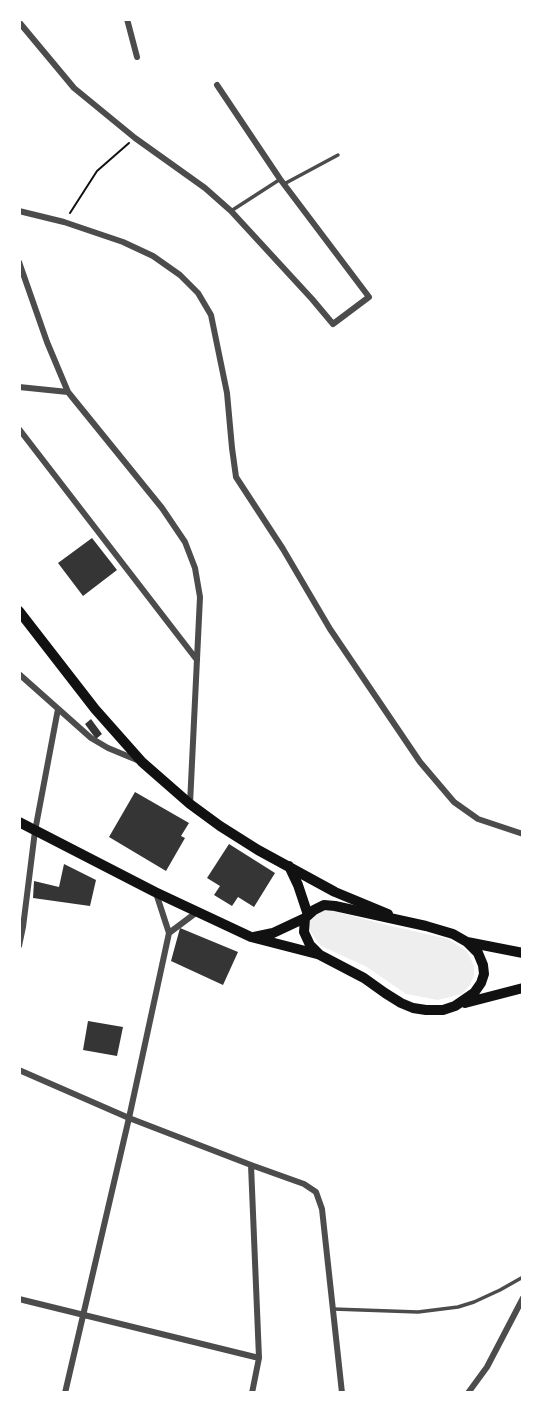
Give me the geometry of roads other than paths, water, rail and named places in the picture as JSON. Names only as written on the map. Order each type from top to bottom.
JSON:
[{"type":"highway","points":[[19,822],[155,892],[251,937],[320,954],[413,1008],[443,1010],[523,988]]},
{"type":"highway","points":[[251,937],[273,933],[324,905],[414,923],[453,934],[467,942],[478,953],[484,974],[474,993],[455,1006]]},
{"type":"highway","points":[[307,916],[304,932],[310,945],[320,954]]},
{"type":"highway","points":[[467,942],[523,953]]},
{"type":"main road","points":[[19,611],[95,709],[142,762],[190,804],[258,850],[335,892],[414,923]]},
{"type":"main road","points":[[289,866],[307,916]]},
{"type":"street","points":[[127,19],[136,57]]},
{"type":"street","points":[[19,22],[74,89],[135,138],[205,188],[231,211],[332,324],[369,296],[282,182],[217,85]]},
{"type":"street","points":[[19,211],[64,222],[153,256],[180,275],[198,293],[211,315],[224,380],[236,477],[283,549],[330,629],[420,762],[454,802],[478,819],[523,834]]},
{"type":"street","points":[[19,262],[68,392],[162,508],[185,542],[194,568],[200,597],[190,804]]},
{"type":"street","points":[[19,387],[68,392]]},
{"type":"street","points":[[19,429],[197,661]]},
{"type":"street","points":[[19,674],[91,738],[142,762]]},
{"type":"street","points":[[19,946],[35,831],[58,709]]},
{"type":"street","points":[[65,1393],[169,933],[155,892]]},
{"type":"street","points":[[169,933],[197,912]]},
{"type":"street","points":[[19,1070],[129,1118],[309,1187],[319,1196],[342,1393]]},
{"type":"street","points":[[251,1165],[259,1358],[255,1393]]},
{"type":"street","points":[[469,1393],[487,1367],[523,1298]]},
{"type":"street","points":[[19,1299],[259,1358]]},
{"type":"lane","points":[[231,211],[282,182],[338,156]]},
{"type":"lane","points":[[333,1309],[418,1312],[458,1307],[500,1290],[523,1277]]}]
